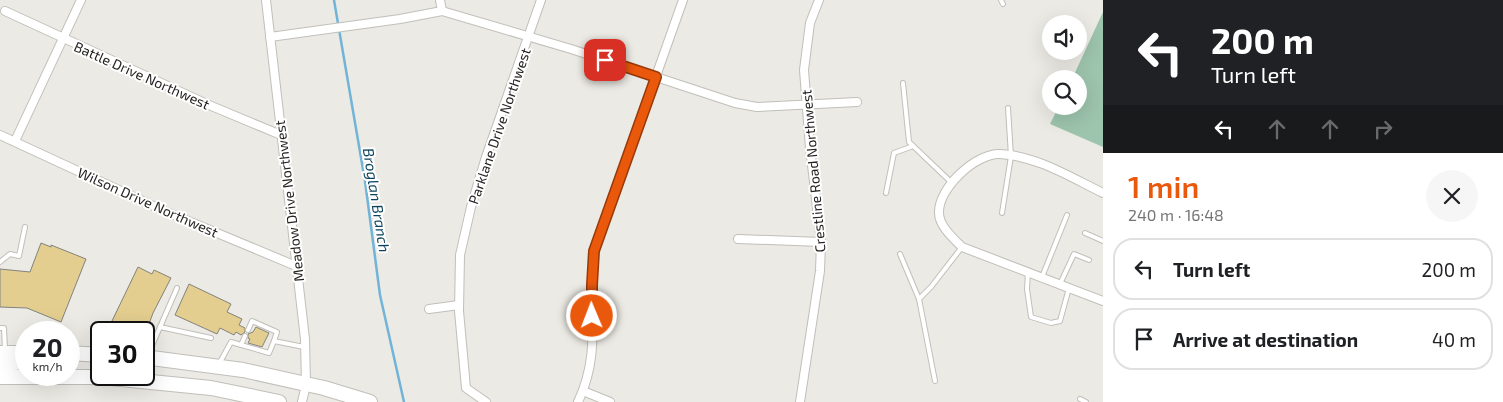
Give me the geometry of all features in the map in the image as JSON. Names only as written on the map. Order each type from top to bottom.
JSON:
[{"type":"highway","points":[[2,357],[15,355]]},
{"type":"highway","points":[[2,357],[15,360]]},
{"type":"highway","points":[[155,358],[243,370],[306,384],[370,402]]},
{"type":"highway","points":[[0,377],[101,377],[211,388],[279,402]]},
{"type":"street","points":[[15,142],[81,0]]},
{"type":"street","name":"Meadow Drive Northwest","points":[[265,0],[304,347],[306,384],[302,402]]},
{"type":"street","points":[[440,0],[442,11]]},
{"type":"street","name":"Parklane Drive Northwest","points":[[486,402],[466,388],[459,304],[460,254],[471,207],[486,157],[541,0]]},
{"type":"street","points":[[578,402],[583,391],[592,355],[594,251],[683,0]]},
{"type":"street","name":"Crestline Road Northwest","points":[[800,402],[820,271],[821,242],[804,70],[810,23],[820,0]]},
{"type":"street","name":"Battle Drive Northwest","points":[[5,11],[62,39],[281,135]]},
{"type":"street","points":[[270,37],[442,11],[529,36],[742,104],[757,107],[857,102]]},
{"type":"street","name":"Wilson Drive Northwest","points":[[0,135],[162,210],[296,266]]},
{"type":"street","points":[[1103,193],[1023,157],[998,154],[977,161],[956,176],[944,194],[939,214],[946,231],[962,247],[1103,302]]},
{"type":"street","points":[[738,239],[821,242]]},
{"type":"street","points":[[429,309],[459,304]]},
{"type":"street","points":[[583,391],[610,402]]},
{"type":"lane","points":[[904,83],[909,142],[952,183]]},
{"type":"lane","points":[[1002,214],[1011,156],[1008,108]]},
{"type":"lane","points":[[886,193],[894,153],[913,146]]},
{"type":"lane","points":[[1042,277],[1067,215]]},
{"type":"lane","points":[[0,262],[10,254],[19,256],[25,227]]},
{"type":"lane","points":[[1085,234],[1103,241]]},
{"type":"lane","points":[[919,299],[962,247]]},
{"type":"lane","points":[[900,254],[919,299],[935,381]]},
{"type":"lane","points":[[1059,284],[1074,254],[1089,260]]},
{"type":"lane","points":[[1028,272],[1027,289],[1031,317],[1051,323],[1060,321],[1069,288]]},
{"type":"lane","points":[[155,338],[177,288]]},
{"type":"lane","points":[[217,366],[231,342],[269,353],[277,332],[252,321],[248,330]]},
{"type":"lane","points":[[160,327],[211,338]]},
{"type":"lane","points":[[0,328],[4,328],[2,357]]},
{"type":"lane","points":[[241,345],[245,336]]},
{"type":"lane","points":[[274,342],[304,347]]},
{"type":"lane","points":[[1080,400],[1086,402]]},
{"type":"green space","points":[[1103,12],[1103,147],[1050,124],[1054,115],[1087,115],[1087,70],[1076,70],[1081,60],[1087,60],[1087,47]]},
{"type":"building","points":[[41,243],[86,259],[61,321],[27,308],[0,307],[0,269],[30,272]]},
{"type":"building","points":[[138,267],[152,274],[154,270],[171,278],[150,321],[112,321]]},
{"type":"building","points":[[189,284],[231,304],[227,312],[242,319],[239,325],[245,328],[245,332],[241,335],[236,332],[234,335],[220,328],[217,334],[175,315]]},
{"type":"building","points":[[256,327],[269,333],[262,347],[248,343],[250,339],[248,334],[253,332]]},
{"type":"waterway","name":"Broglan Branch","points":[[334,0],[365,181],[380,295],[404,402]]},
{"type":"route","points":[[592,316],[594,251],[656,77],[605,60]]}]
